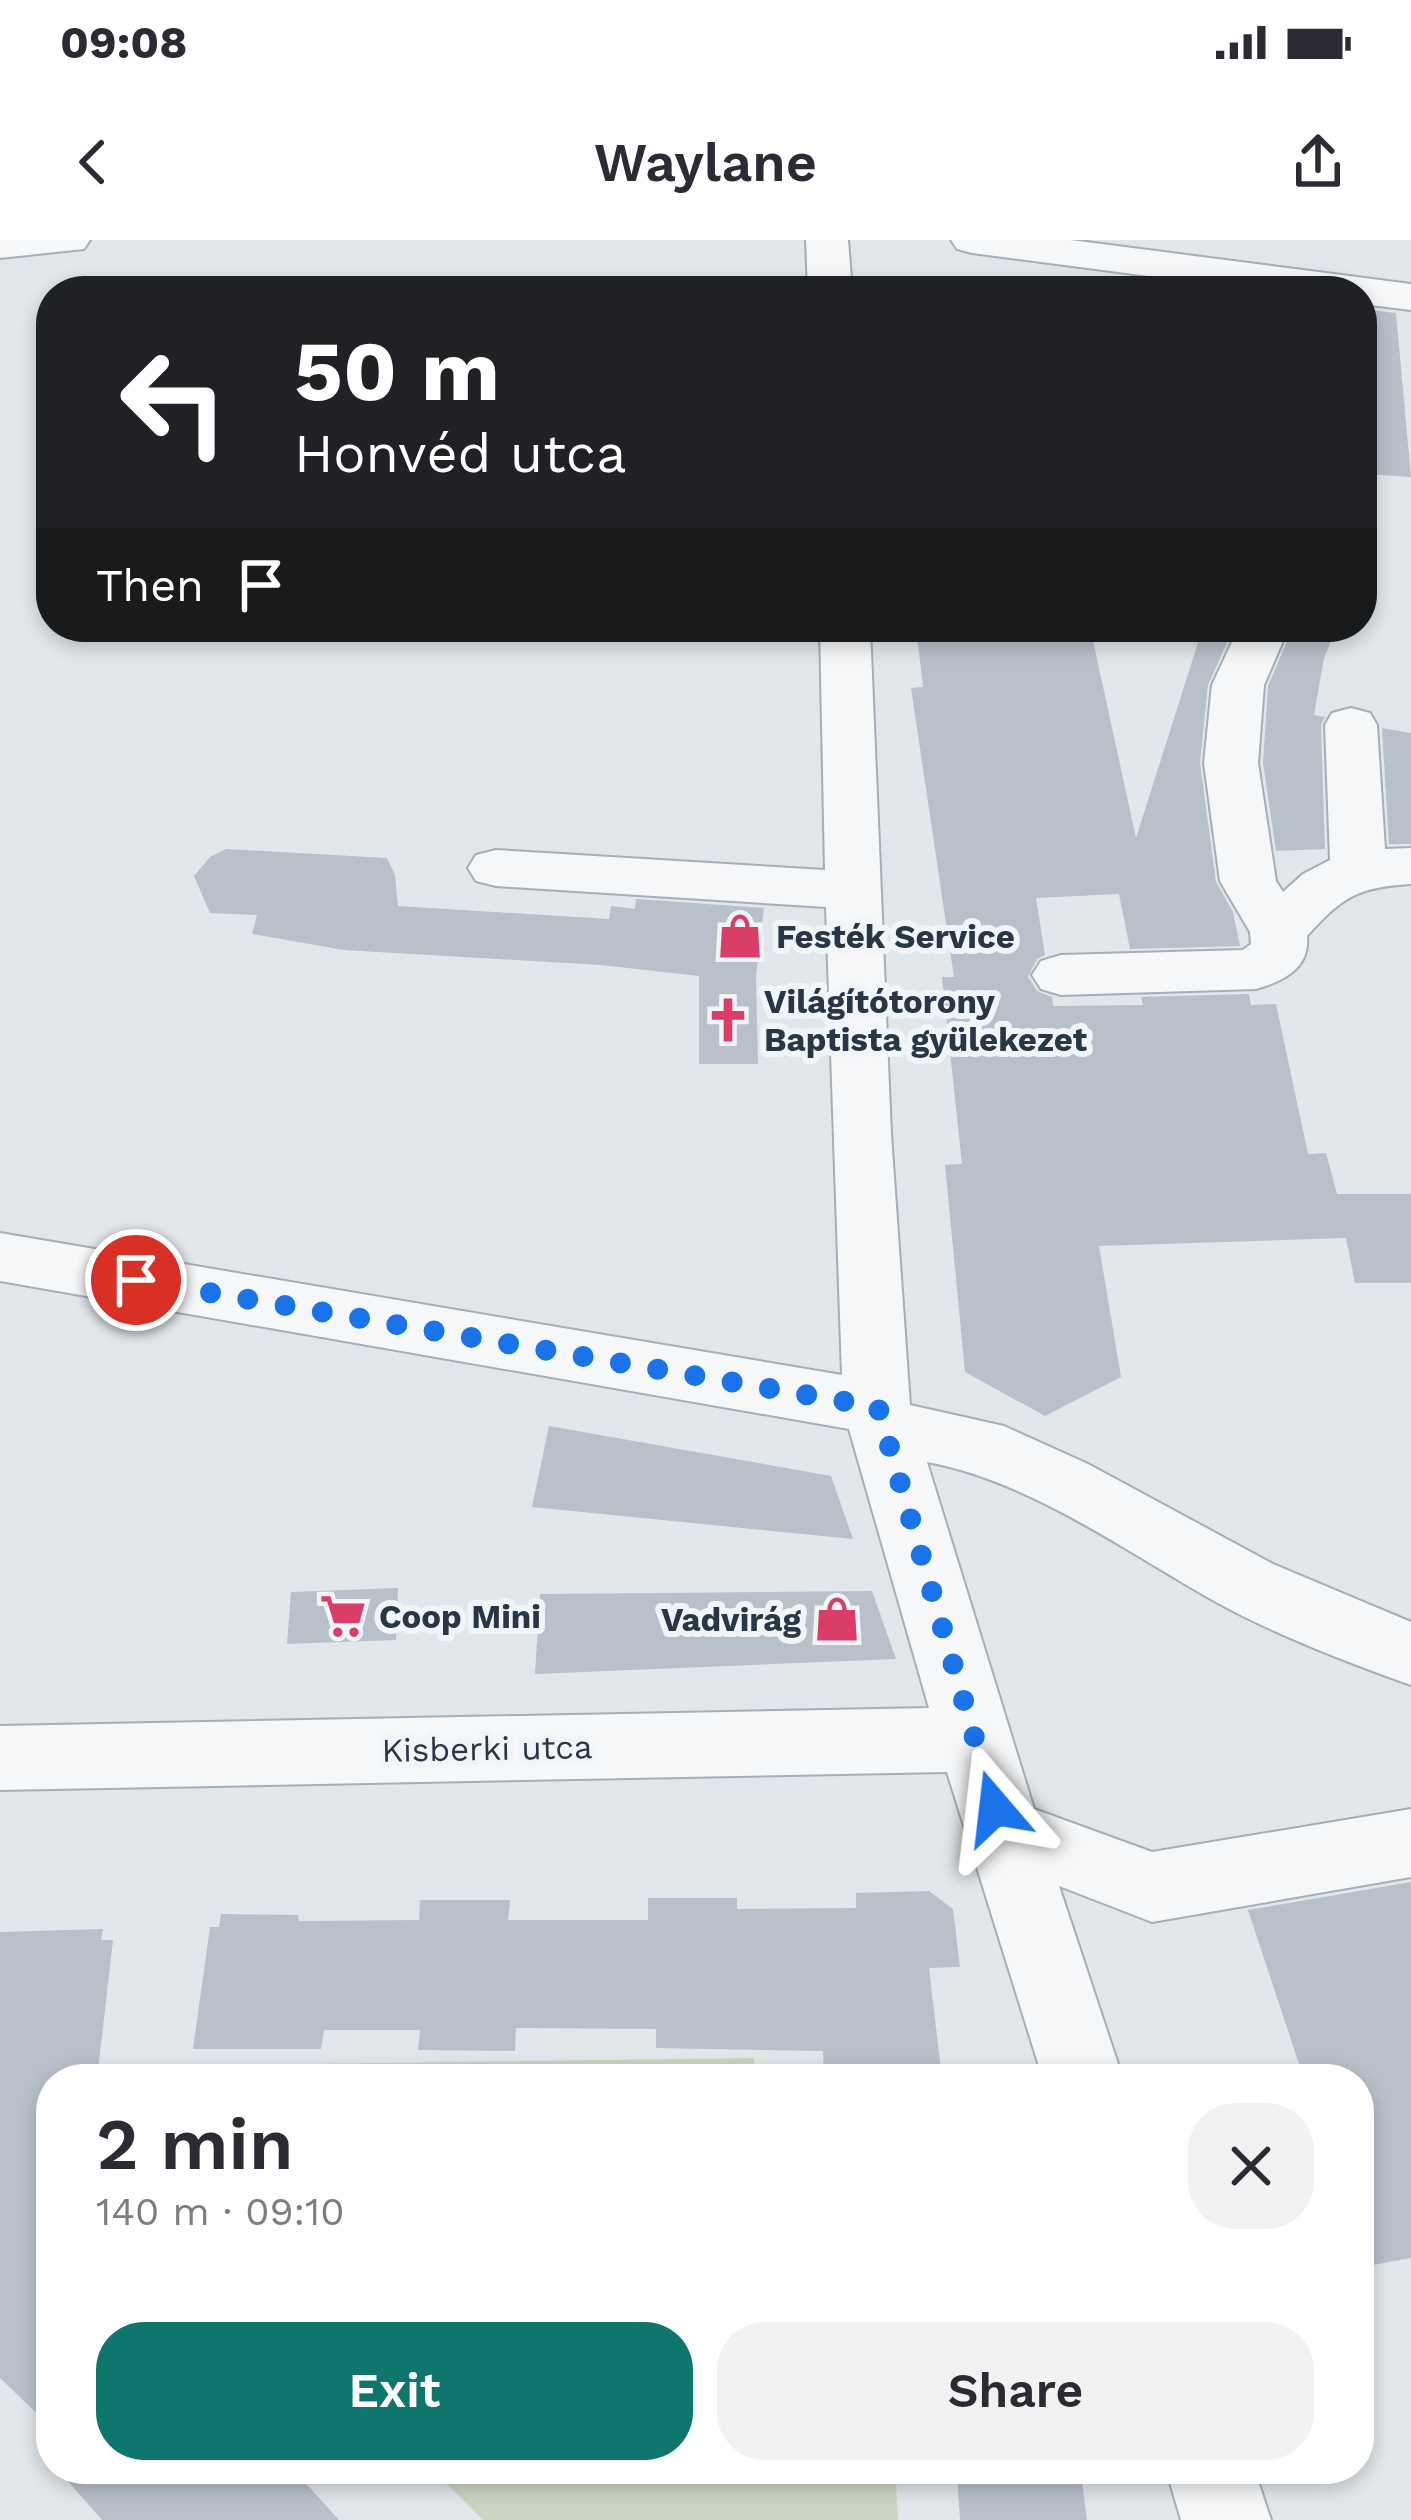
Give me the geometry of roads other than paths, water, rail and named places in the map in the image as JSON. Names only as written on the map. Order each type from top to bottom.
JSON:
[{"type":"street","points":[[0,245],[69,240]]},
{"type":"street","points":[[827,240],[829,276]]},
{"type":"street","points":[[972,240],[1249,276]]},
{"type":"street","points":[[1377,293],[1411,297]]},
{"type":"street","points":[[846,642],[861,1134],[880,1417],[974,1739],[1078,2064]]},
{"type":"street","points":[[1061,975],[1256,969],[1280,952],[1278,932],[1248,881],[1231,764],[1238,685],[1257,642]]},
{"type":"street","points":[[1278,932],[1319,887],[1384,867],[1351,725]]},
{"type":"street","points":[[496,868],[854,890]]},
{"type":"street","points":[[0,1257],[880,1417],[980,1445],[1064,1484],[1248,1585],[1411,1654]]},
{"type":"street","name":"Kisberki utca","points":[[0,1758],[974,1739]]},
{"type":"street","points":[[1006,1843],[1045,1841],[1131,1884],[1152,1887],[1411,1843]]},
{"type":"street","points":[[1215,2484],[1226,2520]]},
{"type":"place","name":"Festék Service","points":[[740,936]]},
{"type":"place","name":"Világítótorony Baptista gyülekezet","points":[[728,1020]]},
{"type":"place","name":"Coop Mini","points":[[343,1616]]},
{"type":"place","name":"Vadvirág","points":[[837,1619]]}]
